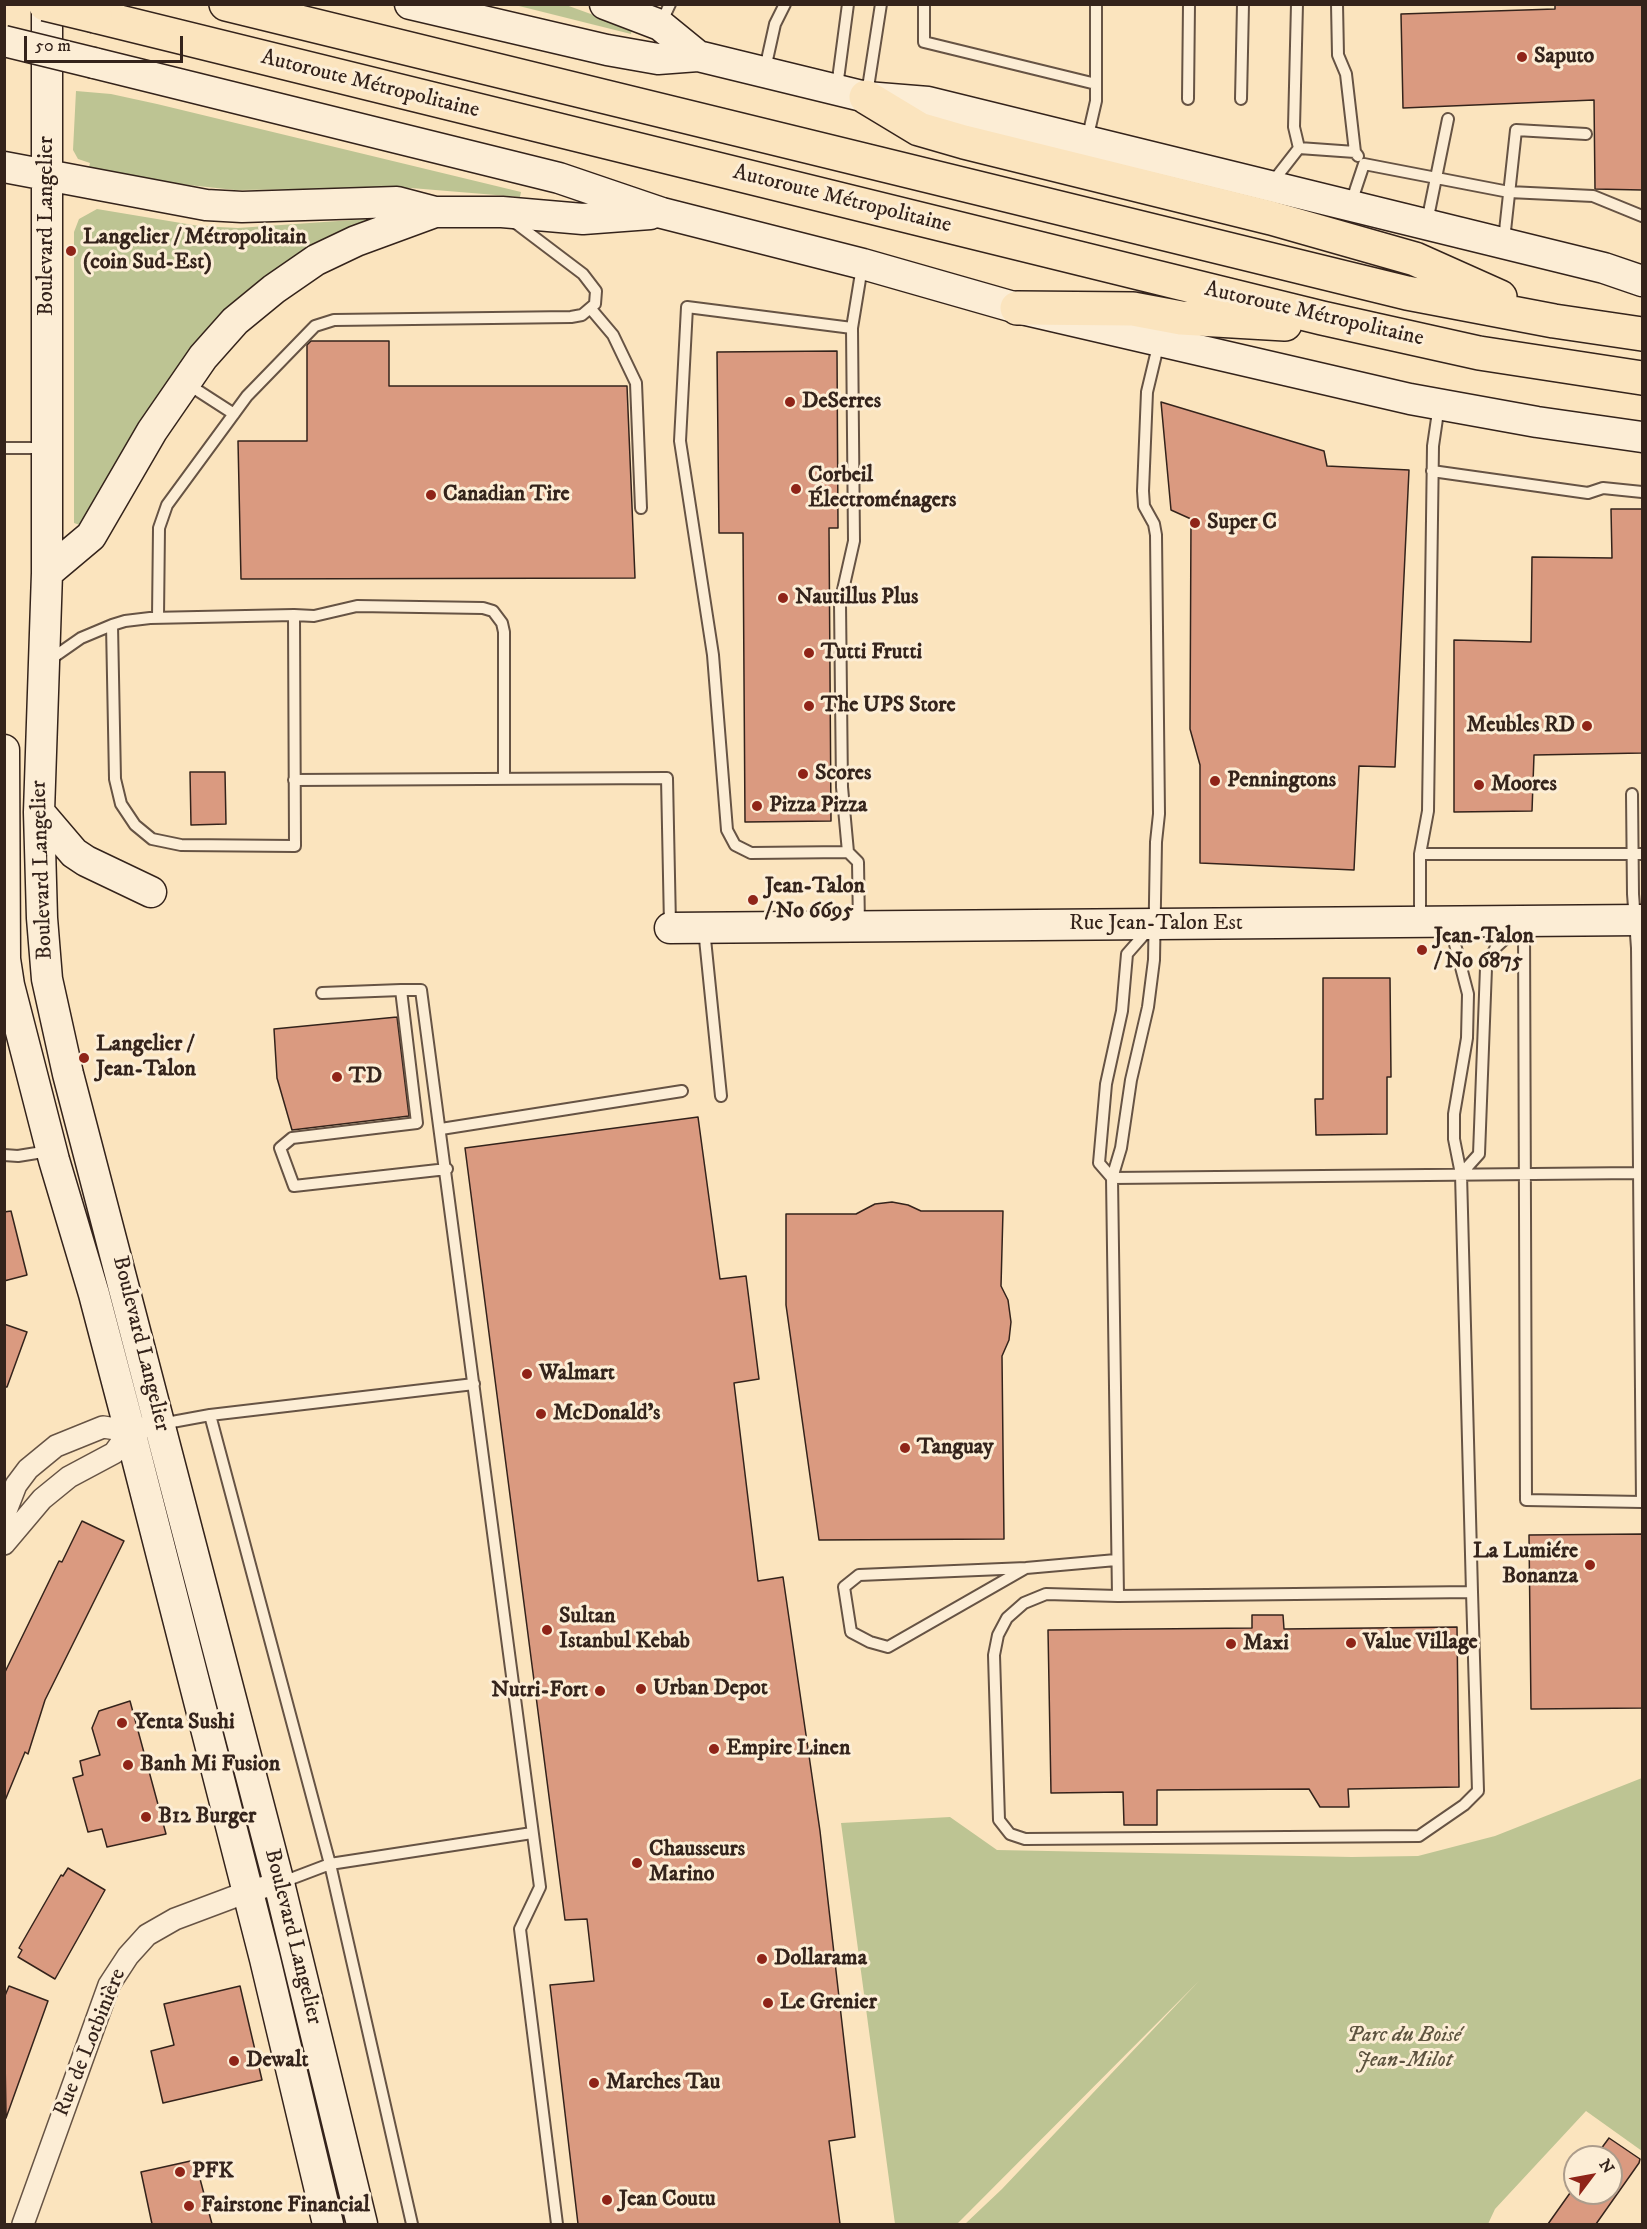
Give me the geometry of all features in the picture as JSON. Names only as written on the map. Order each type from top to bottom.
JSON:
[{"type":"highway","name":"Autoroute Métropolitaine","points":[[46,4],[1368,328],[1509,358],[1642,378]]},
{"type":"highway","name":"Autoroute Métropolitaine","points":[[226,4],[1374,285],[1554,321],[1642,334]]},
{"type":"highway","points":[[852,94],[919,129],[1271,218],[1415,260],[1554,321]]},
{"type":"highway","points":[[1017,308],[1133,309],[1181,318],[1368,328]]},
{"type":"main road","name":"Boulevard Langelier","points":[[46,4],[47,573],[39,812],[44,949],[60,1040],[279,1883],[362,2224]]},
{"type":"main road","points":[[410,4],[658,59],[698,56],[852,94],[928,102],[1604,268],[1642,281]]},
{"type":"main road","points":[[607,5],[665,15],[698,56]]},
{"type":"main road","points":[[4,41],[560,178],[662,213],[863,264],[1017,308],[1341,385],[1439,405],[1642,437]]},
{"type":"main road","points":[[4,167],[206,206],[397,202],[435,212],[502,212],[583,219],[662,213]]},
{"type":"main road","points":[[47,573],[91,536],[132,462],[202,357],[235,321],[295,274],[339,248],[435,212]]},
{"type":"main road","points":[[1604,268],[1642,259]]},
{"type":"main road","name":"Boulevard Langelier","points":[[4,750],[5,949],[9,985],[130,1431],[247,1892],[328,2224]]},
{"type":"main road","points":[[39,812],[74,853],[151,892]]},
{"type":"main road","points":[[5,916],[42,918]]},
{"type":"main road","name":"Rue Jean-Talon Est","points":[[670,928],[1639,920]]},
{"type":"main road","points":[[5,949],[44,949]]},
{"type":"street","points":[[4,1516],[16,1485],[28,1469],[56,1446],[104,1428],[130,1431],[160,1424]]},
{"type":"street","points":[[4,1544],[42,1499],[69,1477],[114,1453],[130,1431]]},
{"type":"street","name":"Rue de Lotbinière","points":[[23,2224],[109,1985],[119,1968],[137,1945],[156,1928],[192,1911],[279,1883]]},
{"type":"lane","points":[[764,72],[775,24],[785,4]]},
{"type":"lane","points":[[848,4],[852,94]]},
{"type":"lane","points":[[852,94],[881,4]]},
{"type":"lane","points":[[924,4],[924,42],[1096,84]]},
{"type":"lane","points":[[1086,140],[1096,100],[1096,4]]},
{"type":"lane","points":[[1188,4],[1188,99]]},
{"type":"lane","points":[[1241,99],[1243,4]]},
{"type":"lane","points":[[1297,4],[1294,127],[1299,148]]},
{"type":"lane","points":[[1337,4],[1338,55],[1346,74],[1354,152],[1364,164],[1509,192],[1593,196],[1642,216]]},
{"type":"lane","points":[[1426,224],[1438,178],[1448,119]]},
{"type":"lane","points":[[1504,243],[1516,130],[1587,134]]},
{"type":"lane","points":[[1299,148],[1354,152]]},
{"type":"lane","points":[[1270,185],[1299,148]]},
{"type":"lane","points":[[1351,205],[1364,164]]},
{"type":"lane","points":[[158,617],[161,516],[191,470],[234,414],[306,332],[323,322],[571,317],[582,315],[591,309],[597,297],[583,274],[502,212]]},
{"type":"lane","points":[[859,926],[858,862],[848,852],[842,787],[840,603],[854,541],[852,328],[863,264]]},
{"type":"lane","points":[[848,852],[751,853],[735,845],[727,830],[713,655],[680,441],[687,307],[852,328]]},
{"type":"lane","points":[[591,309],[613,335],[636,383],[641,508]]},
{"type":"lane","points":[[1118,1596],[1112,1178],[1121,1148],[1131,1080],[1148,1007],[1154,960],[1160,814],[1156,535],[1154,524],[1144,506],[1143,491],[1147,392],[1159,340]]},
{"type":"lane","points":[[185,383],[234,414]]},
{"type":"lane","points":[[1439,405],[1432,471],[1428,811],[1420,854],[1435,922],[1468,994],[1467,1038],[1454,1114],[1454,1139],[1461,1174],[1478,1791],[1464,1805],[1419,1836],[1025,1839],[1010,1834],[999,1820],[994,1655],[998,1635],[1007,1618],[1024,1603],[1046,1594],[1118,1596],[1472,1592]]},
{"type":"lane","points":[[4,448],[47,448]]},
{"type":"lane","points":[[1432,471],[1588,493],[1603,488],[1642,492]]},
{"type":"lane","points":[[43,665],[81,638],[112,625],[158,617],[314,616],[357,606],[483,608],[493,611],[502,623],[504,632],[504,779]]},
{"type":"lane","points":[[112,625],[116,791],[127,815],[143,833],[152,838],[181,845],[295,846],[294,615]]},
{"type":"lane","points":[[294,780],[668,778],[670,928]]},
{"type":"lane","points":[[1524,921],[1522,1174],[1526,1500],[1642,1502],[1638,1173],[1639,920],[1632,794]]},
{"type":"lane","points":[[1420,854],[1637,854]]},
{"type":"lane","points":[[1461,1174],[1479,1154],[1486,968],[1496,947],[1524,921]]},
{"type":"lane","points":[[1154,923],[1127,954],[1120,1020],[1106,1084],[1099,1163],[1112,1178],[1638,1173]]},
{"type":"lane","points":[[704,928],[706,968],[721,1096]]},
{"type":"lane","points":[[401,990],[417,1123],[292,1138],[280,1148],[283,1161],[294,1186],[447,1169]]},
{"type":"lane","points":[[322,993],[422,990],[540,1887],[520,1929],[557,2224]]},
{"type":"lane","points":[[441,1129],[682,1090]]},
{"type":"lane","points":[[4,1155],[18,1156],[52,1150]]},
{"type":"lane","points":[[160,1424],[210,1415],[474,1384]]},
{"type":"lane","points":[[210,1415],[330,1864],[412,2224]]},
{"type":"lane","points":[[1026,1568],[888,1647],[870,1642],[851,1632],[844,1587],[859,1575],[1026,1568],[1116,1560]]},
{"type":"lane","points":[[279,1883],[330,1864],[532,1833]]},
{"type":"green space","points":[[515,5],[566,5],[632,29],[631,34]]},
{"type":"green space","points":[[76,91],[111,94],[157,104],[521,192],[520,197],[411,188],[235,190],[179,184],[89,167],[90,163],[78,159],[73,150]]},
{"type":"green space","points":[[97,209],[199,226],[238,228],[367,219],[368,225],[312,250],[80,525],[74,523],[74,232],[79,219]]},
{"type":"green space","name":"Parc du Boisé Jean-Milot","points":[[1642,1778],[1642,2151],[1586,2111],[1495,2209],[1488,2224],[965,2224],[1002,2189],[1199,1981],[957,2224],[895,2224],[841,1823],[950,1817],[997,1850],[1352,1857],[1418,1856],[1495,1836]]},
{"type":"building","name":"Saputo","points":[[1555,4],[1642,4],[1642,190],[1595,189],[1594,100],[1403,108],[1401,14],[1555,9]]},
{"type":"building","points":[[311,341],[389,341],[389,386],[627,386],[635,578],[241,579],[238,441],[307,441],[307,345]]},
{"type":"building","points":[[837,351],[838,528],[829,528],[831,821],[745,822],[743,533],[719,533],[717,352]]},
{"type":"building","points":[[1161,402],[1324,451],[1327,466],[1409,470],[1395,767],[1359,766],[1354,870],[1200,863],[1200,765],[1190,729],[1191,519],[1171,510]]},
{"type":"building","points":[[1611,509],[1642,509],[1642,753],[1534,755],[1532,811],[1454,812],[1454,640],[1531,642],[1532,557],[1612,558]]},
{"type":"building","points":[[190,772],[225,772],[226,824],[191,825]]},
{"type":"building","points":[[1323,978],[1390,978],[1391,1077],[1387,1077],[1387,1134],[1316,1135],[1315,1099],[1323,1099]]},
{"type":"building","points":[[397,1017],[409,1116],[292,1130],[277,1078],[274,1029]]},
{"type":"building","points":[[698,1117],[720,1279],[746,1276],[759,1379],[734,1383],[758,1581],[783,1577],[820,1831],[855,2137],[829,2141],[840,2224],[578,2224],[550,1985],[594,1981],[587,1919],[565,1920],[465,1148]]},
{"type":"building","name":"Tanguay","points":[[892,1202],[908,1205],[921,1211],[1003,1211],[1001,1286],[1008,1300],[1011,1322],[1009,1340],[1002,1356],[1004,1539],[819,1540],[786,1305],[786,1214],[856,1214],[875,1204]]},
{"type":"building","points":[[11,1211],[27,1275],[4,1281],[4,1212]]},
{"type":"building","points":[[4,1324],[27,1332],[7,1387],[4,1387]]},
{"type":"building","points":[[82,1521],[124,1541],[45,1700],[28,1754],[25,1752],[4,1803],[4,1674],[59,1561],[62,1562]]},
{"type":"building","points":[[1642,1534],[1642,1708],[1531,1709],[1529,1535]]},
{"type":"building","points":[[1252,1615],[1283,1615],[1284,1629],[1457,1627],[1459,1787],[1348,1789],[1349,1807],[1320,1807],[1309,1789],[1157,1790],[1157,1825],[1124,1825],[1123,1792],[1051,1793],[1048,1630],[1252,1628]]},
{"type":"building","points":[[130,1701],[166,1834],[107,1847],[102,1829],[88,1832],[73,1778],[83,1775],[80,1761],[100,1755],[92,1728],[99,1711]]},
{"type":"building","points":[[68,1868],[105,1890],[55,1979],[18,1957],[22,1950],[19,1948],[61,1875],[63,1876]]},
{"type":"building","points":[[9,1986],[48,2001],[6,2118],[4,1998]]},
{"type":"building","points":[[240,1986],[262,2080],[163,2103],[151,2051],[174,2045],[164,2004]]},
{"type":"building","points":[[1609,2138],[1619,2145],[1604,2145]]},
{"type":"building","points":[[1623,2147],[1640,2159],[1623,2186]]},
{"type":"building","points":[[195,2160],[212,2224],[152,2224],[141,2172]]},
{"type":"building","points":[[1563,2203],[1563,2205],[1609,2205],[1596,2224],[1548,2224]]},
{"type":"place","name":"Saputo","points":[[1522,57]]},
{"type":"place","name":"Langelier / Métropolitain (coin Sud-Est)","points":[[71,251]]},
{"type":"place","name":"DeSerres","points":[[790,402]]},
{"type":"place","name":"Corbeil Électroménagers","points":[[796,489]]},
{"type":"place","name":"Canadian Tire","points":[[431,495]]},
{"type":"place","name":"Super C","points":[[1195,523]]},
{"type":"place","name":"Nautillus Plus","points":[[783,598]]},
{"type":"place","name":"Tutti Frutti","points":[[809,653]]},
{"type":"place","name":"The UPS Store","points":[[809,706]]},
{"type":"place","name":"Meubles RD","points":[[1587,726]]},
{"type":"place","name":"Scores","points":[[803,774]]},
{"type":"place","name":"Penningtons","points":[[1215,781]]},
{"type":"place","name":"Moores","points":[[1479,785]]},
{"type":"place","name":"Pizza Pizza","points":[[757,806]]},
{"type":"place","name":"Jean-Talon / No 6695","points":[[753,900]]},
{"type":"place","name":"Jean-Talon / No 6875","points":[[1422,950]]},
{"type":"place","name":"Langelier / Jean-Talon","points":[[84,1058]]},
{"type":"place","name":"TD","points":[[337,1077]]},
{"type":"place","name":"Walmart","points":[[527,1374]]},
{"type":"place","name":"McDonald's","points":[[541,1414]]},
{"type":"place","name":"Tanguay","points":[[905,1448]]},
{"type":"place","name":"La Lumiére Bonanza","points":[[1590,1565]]},
{"type":"place","name":"Sultan Istanbul Kebab","points":[[547,1630]]},
{"type":"place","name":"Value Village","points":[[1351,1643]]},
{"type":"place","name":"Maxi","points":[[1231,1644]]},
{"type":"place","name":"Urban Depot","points":[[641,1689]]},
{"type":"place","name":"Nutri-Fort","points":[[600,1691]]},
{"type":"place","name":"Yenta Sushi","points":[[122,1723]]},
{"type":"place","name":"Empire Linen","points":[[714,1749]]},
{"type":"place","name":"Banh Mi Fusion","points":[[128,1765]]},
{"type":"place","name":"B12 Burger","points":[[146,1817]]},
{"type":"place","name":"Chausseurs Marino","points":[[637,1863]]},
{"type":"place","name":"Dollarama","points":[[762,1959]]},
{"type":"place","name":"Le Grenier","points":[[768,2003]]},
{"type":"place","name":"Dewalt","points":[[234,2061]]},
{"type":"place","name":"Marches Tau","points":[[594,2083]]},
{"type":"place","name":"PFK","points":[[180,2172]]},
{"type":"place","name":"Jean Coutu","points":[[607,2200]]},
{"type":"place","name":"Fairstone Financial","points":[[189,2206]]}]
